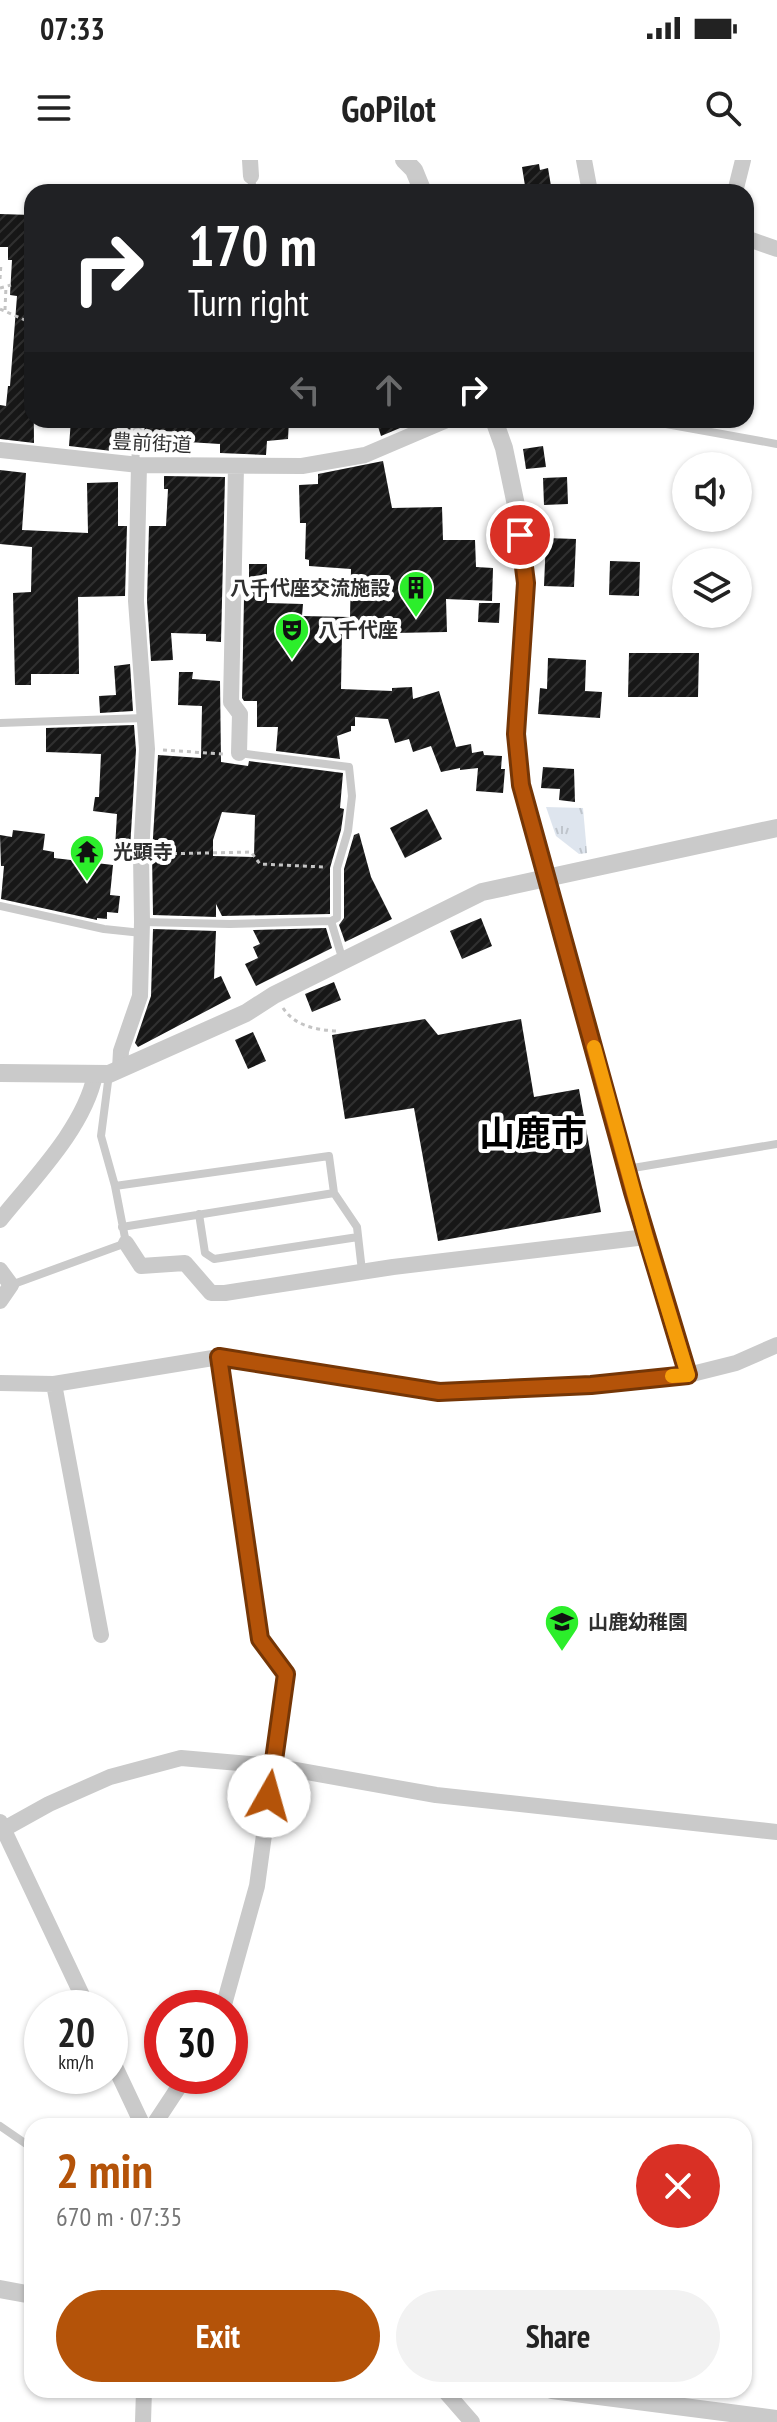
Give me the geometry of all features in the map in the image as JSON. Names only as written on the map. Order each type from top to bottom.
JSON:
[{"type":"street","points":[[404,160],[414,170],[420,184]]},
{"type":"street","points":[[584,160],[588,184]]},
{"type":"street","points":[[737,184],[743,160]]},
{"type":"street","points":[[754,241],[777,249]]},
{"type":"street","name":"豊前街道","points":[[0,450],[137,465],[302,466],[365,455],[428,428]]},
{"type":"street","points":[[497,428],[517,510],[526,583],[516,734],[521,785],[646,1237],[688,1375]]},
{"type":"street","points":[[108,1073],[121,1051],[140,996],[141,854],[147,749],[136,601],[137,465]]},
{"type":"street","points":[[236,467],[231,702],[240,714],[239,753]]},
{"type":"street","points":[[0,1220],[66,1137],[92,1086],[108,1073],[246,1013],[274,995],[482,892],[777,828]]},
{"type":"street","points":[[0,1073],[108,1073]]},
{"type":"street","points":[[124,1235],[141,1266],[185,1263],[211,1293],[362,1271],[646,1237]]},
{"type":"street","points":[[0,1270],[11,1285],[0,1301]]},
{"type":"street","points":[[0,1383],[54,1384],[219,1357],[439,1392],[591,1385],[688,1375],[736,1363],[777,1345]]},
{"type":"street","points":[[219,1357],[260,1639],[286,1674],[257,1886],[228,1990]]},
{"type":"street","points":[[54,1384],[101,1635]]},
{"type":"street","points":[[79,1990],[2,1826],[110,1777],[181,1758],[273,1766],[436,1795],[777,1832]]},
{"type":"street","points":[[128,2094],[139,2118]]},
{"type":"street","points":[[158,2118],[174,2094]]},
{"type":"street","points":[[0,2289],[24,2294]]},
{"type":"street","points":[[143,2422],[144,2398]]},
{"type":"street","points":[[452,2398],[472,2422]]},
{"type":"street","points":[[614,2398],[777,2419]]},
{"type":"lane","points":[[137,465],[138,428]]},
{"type":"lane","points":[[688,428],[777,444]]},
{"type":"lane","points":[[0,723],[145,718]]},
{"type":"lane","points":[[0,906],[104,929],[331,921],[337,918],[337,868],[348,831],[352,796],[349,767],[239,753]]},
{"type":"lane","points":[[331,921],[343,961]]},
{"type":"lane","points":[[108,1073],[101,1136],[124,1235]]},
{"type":"lane","points":[[627,1169],[777,1144]]},
{"type":"lane","points":[[115,1186],[329,1156],[334,1193],[357,1227],[362,1271]]},
{"type":"lane","points":[[11,1285],[124,1235],[199,1214],[334,1193]]},
{"type":"lane","points":[[199,1214],[205,1253],[214,1259],[358,1237]]},
{"type":"lane","points":[[0,2126],[24,2142]]},
{"type":"path","points":[[0,279],[1,263]]},
{"type":"path","points":[[0,288],[8,286],[2,310],[24,320]]},
{"type":"path","points":[[147,749],[239,753]]},
{"type":"path","points":[[141,854],[251,852],[260,864],[337,868]]},
{"type":"path","points":[[274,995],[289,1018],[315,1029],[337,1031]]},
{"type":"green space","points":[[546,807],[583,808],[587,853],[579,854],[556,836]]},
{"type":"building","points":[[539,164],[540,170],[548,168],[551,184],[525,184],[522,167]]},
{"type":"building","points":[[0,214],[24,215],[24,428],[34,428],[34,443],[0,439],[0,405],[6,406],[10,386],[17,296],[10,295],[12,260],[8,260],[8,247],[0,247]]},
{"type":"building","points":[[70,428],[131,428],[129,453],[69,446]]},
{"type":"building","points":[[145,428],[289,428],[288,439],[267,441],[266,455],[220,453],[220,444],[172,441],[171,454],[143,454]]},
{"type":"building","points":[[378,428],[400,428],[381,436]]},
{"type":"building","points":[[543,446],[546,467],[526,469],[523,449]]},
{"type":"building","points":[[383,461],[392,508],[442,507],[443,540],[475,540],[476,567],[493,568],[492,601],[446,599],[447,632],[342,634],[341,689],[392,691],[392,688],[412,687],[413,699],[439,691],[456,747],[471,744],[472,753],[483,751],[484,755],[502,756],[501,769],[505,769],[503,793],[476,791],[478,768],[441,772],[431,746],[413,752],[409,739],[395,743],[388,719],[355,717],[355,726],[351,726],[351,731],[337,736],[340,759],[276,751],[278,727],[257,727],[257,701],[244,701],[242,698],[244,598],[249,598],[249,564],[267,564],[267,603],[303,604],[302,616],[350,617],[351,569],[309,566],[309,560],[305,559],[306,523],[300,523],[299,485],[318,484],[318,474]]},
{"type":"building","points":[[0,470],[26,473],[22,530],[88,533],[87,483],[118,482],[118,526],[127,526],[125,596],[78,597],[79,674],[31,674],[31,685],[15,685],[13,593],[31,592],[32,547],[0,544]]},
{"type":"building","points":[[164,476],[225,477],[221,642],[206,641],[206,634],[171,633],[173,660],[151,661],[147,601],[149,526],[166,526],[168,489],[164,489]]},
{"type":"building","points":[[567,477],[568,504],[544,505],[543,478]]},
{"type":"building","points":[[546,538],[576,539],[574,587],[544,586]]},
{"type":"building","points":[[610,561],[640,562],[639,596],[609,595]]},
{"type":"building","points":[[479,603],[500,603],[499,623],[478,622]]},
{"type":"building","points":[[629,653],[699,653],[698,697],[628,697]]},
{"type":"building","points":[[548,658],[586,660],[585,691],[602,692],[600,718],[538,714],[540,688],[547,689]]},
{"type":"building","points":[[130,664],[133,711],[100,713],[99,696],[116,695],[114,666]]},
{"type":"building","points":[[179,672],[193,672],[192,679],[220,681],[221,762],[248,766],[249,761],[343,773],[340,808],[344,809],[330,868],[330,914],[222,916],[216,904],[216,917],[153,915],[152,854],[158,755],[201,758],[202,706],[178,705]],"holes":[[[222,812],[255,815],[254,857],[213,856],[213,840]]]},
{"type":"building","points":[[134,725],[136,750],[130,849],[115,848],[117,814],[93,811],[95,797],[99,797],[101,754],[46,752],[46,728]]},
{"type":"building","points":[[543,767],[574,769],[575,802],[559,800],[560,789],[541,788]]},
{"type":"building","points":[[427,809],[442,839],[405,858],[390,828]]},
{"type":"building","points":[[13,830],[45,834],[43,850],[54,852],[54,858],[113,865],[110,895],[120,896],[118,913],[107,912],[107,919],[97,920],[1,899],[4,866],[1,866],[0,835],[12,837]]},
{"type":"building","points":[[359,833],[371,877],[392,919],[345,942],[339,925],[344,918],[344,869],[354,835]]},
{"type":"building","points":[[481,918],[492,946],[462,959],[450,931]]},
{"type":"building","points":[[326,928],[332,948],[256,986],[245,964],[258,958],[253,947],[260,944],[253,930]]},
{"type":"building","points":[[153,929],[216,931],[214,979],[221,976],[231,998],[138,1047],[135,1043],[151,996]]},
{"type":"building","points":[[334,982],[341,1000],[312,1012],[305,994]]},
{"type":"building","points":[[425,1019],[438,1035],[521,1019],[534,1097],[579,1089],[601,1212],[438,1241],[414,1108],[345,1119],[332,1035]]},
{"type":"building","points":[[253,1032],[266,1061],[248,1069],[235,1040]]},
{"type":"slow traffic","points":[[594,1047],[688,1375],[672,1376]]},
{"type":"place","name":"八千代座交流施設","points":[[416,619]]},
{"type":"place","name":"八千代座","points":[[292,661]]},
{"type":"place","name":"光顕寺","points":[[87,883]]},
{"type":"place","name":"山鹿幼稚園","points":[[562,1653]]},
{"type":"district","name":"山鹿市","points":[[533,1133]]},
{"type":"route","points":[[269,1796],[286,1674],[260,1639],[219,1357],[439,1392],[591,1385],[688,1375],[633,1192],[521,785],[516,734],[526,583],[520,535]]}]
